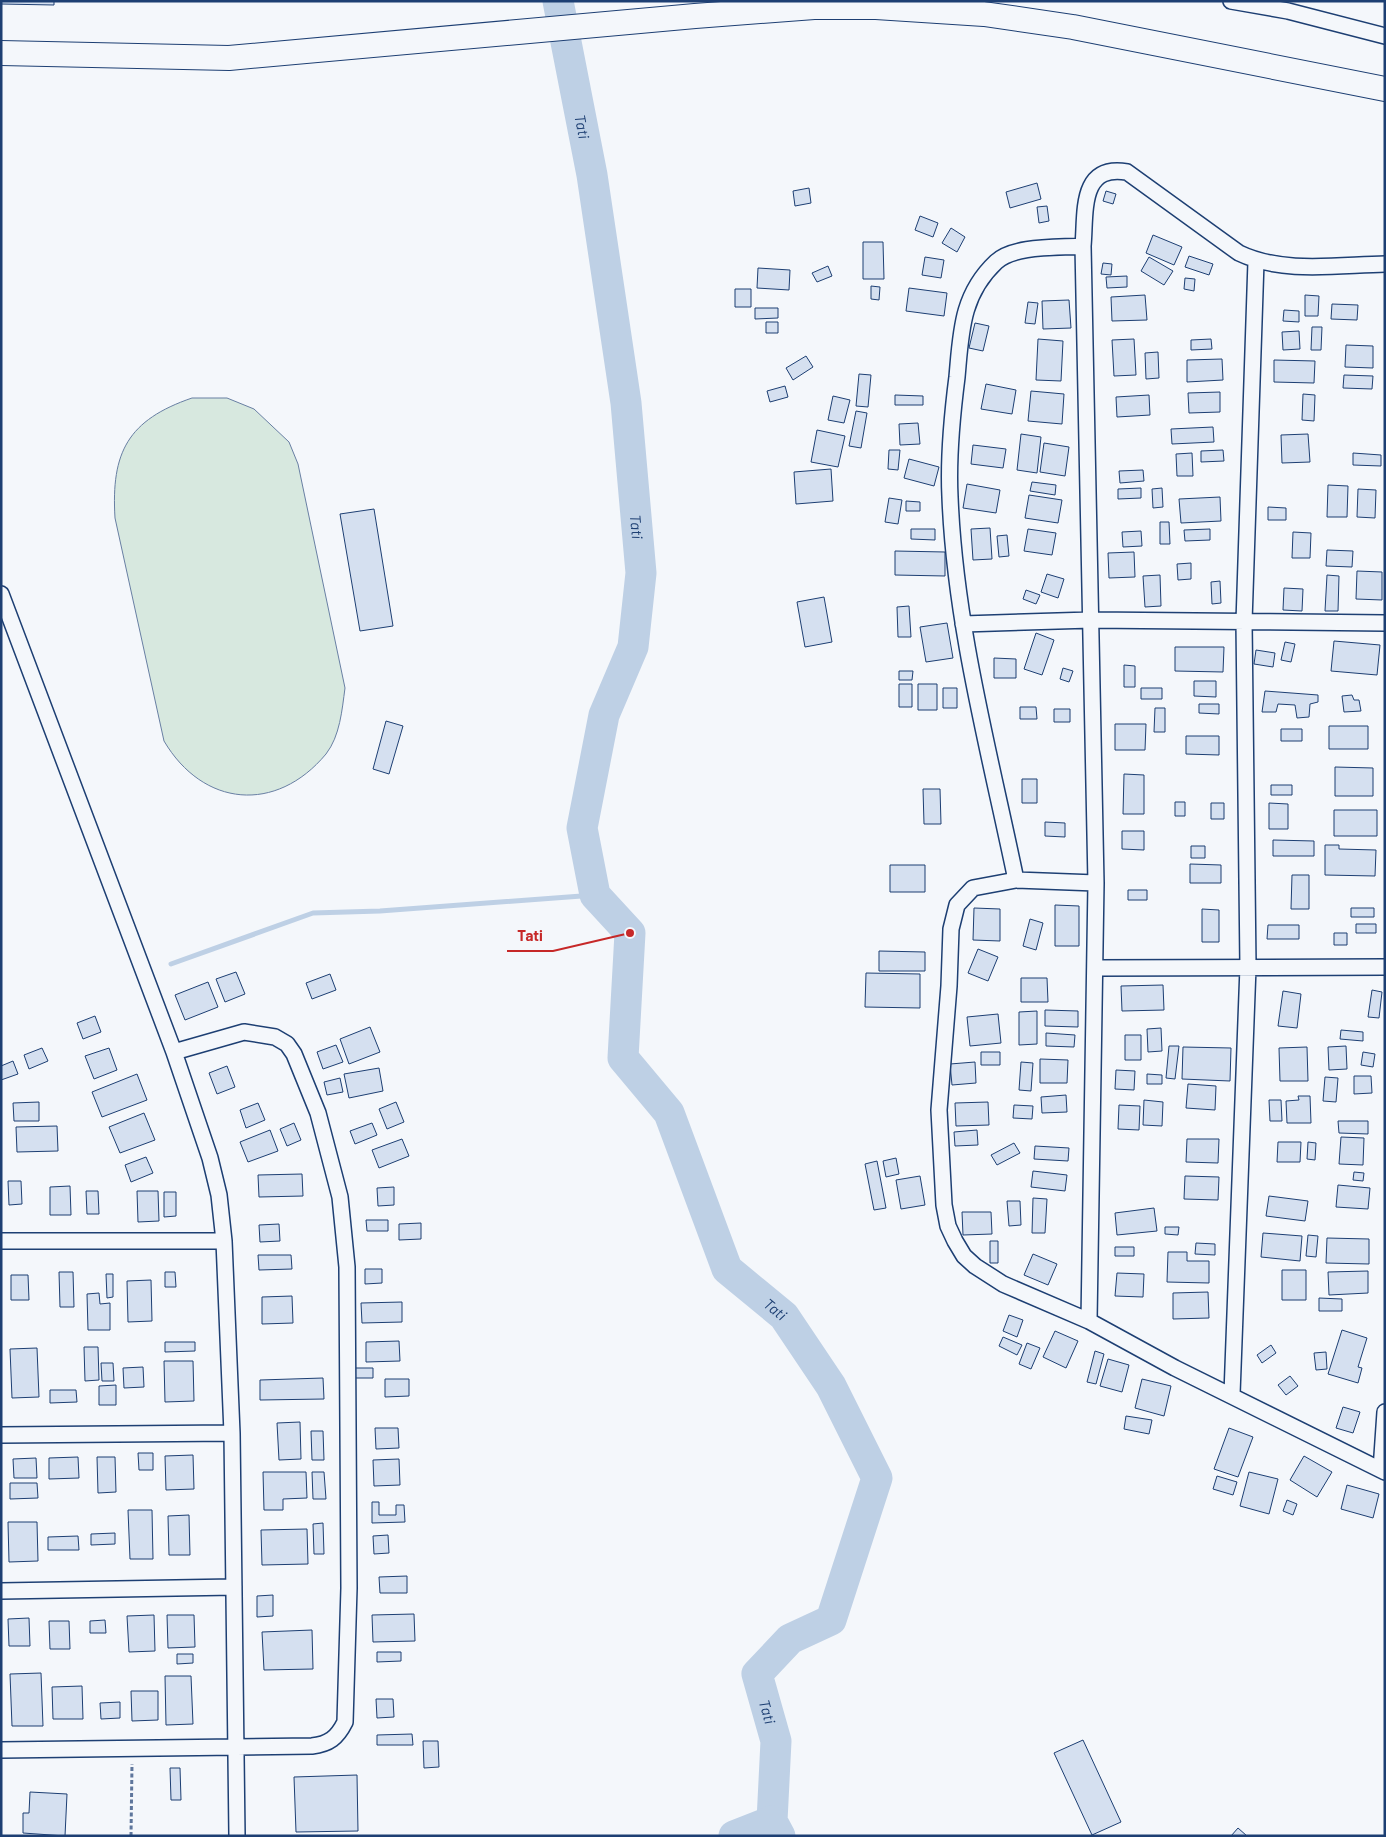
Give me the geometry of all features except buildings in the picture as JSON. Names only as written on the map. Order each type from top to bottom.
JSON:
[{"type":"main road","points":[[1,53],[228,58],[695,16],[814,7],[876,7],[984,14],[1083,29],[1385,89]]},
{"type":"street","points":[[1231,1],[1288,10],[1385,36]]},
{"type":"street","points":[[1089,1321],[1096,883],[1083,246],[1088,191],[1094,178],[1104,172],[1115,170],[1127,172],[1238,253],[1256,261],[1290,266],[1385,264]]},
{"type":"street","points":[[1016,880],[963,624],[952,543],[950,495],[953,415],[963,316],[972,294],[996,262],[1014,252],[1083,246]]},
{"type":"street","points":[[1232,1394],[1248,967],[1244,622],[1256,261]]},
{"type":"street","points":[[1,594],[174,1052],[210,1158],[219,1195],[224,1241],[232,1433],[237,1836]]},
{"type":"street","points":[[963,624],[1091,620],[1385,623]]},
{"type":"street","points":[[1096,883],[1016,880],[973,888],[957,905],[953,916],[939,1110],[944,1205],[948,1226],[955,1241],[964,1256],[975,1266],[1003,1284],[1089,1321],[1175,1368],[1232,1394],[1383,1471],[1385,1412]]},
{"type":"street","points":[[1096,968],[1385,967]]},
{"type":"street","points":[[1,1750],[321,1745],[329,1743],[338,1735],[345,1722],[349,1588],[347,1267],[340,1197],[318,1113],[294,1054],[287,1044],[275,1037],[244,1032],[174,1052]]},
{"type":"street","points":[[1,1240],[224,1241]]},
{"type":"street","points":[[1,1435],[232,1433]]},
{"type":"street","points":[[1,1591],[234,1588]]},
{"type":"path","points":[[131,1836],[132,1748]]},
{"type":"shaded area","points":[[192,398],[227,398],[254,409],[289,442],[298,464],[345,688],[337,731],[326,754],[306,773],[285,787],[263,794],[241,795],[219,790],[199,779],[180,763],[164,741],[115,518],[116,474],[128,442],[138,428],[152,417]]},
{"type":"waterway","name":"Tati","points":[[558,1],[592,175],[626,403],[641,573],[633,647],[604,715],[582,828],[595,895],[630,933],[623,1058],[669,1113],[727,1269],[784,1316],[831,1386],[877,1478],[831,1620],[790,1639],[757,1674],[776,1741],[772,1821],[780,1836]]},
{"type":"waterway","points":[[171,964],[313,913],[380,911],[595,895]]},
{"type":"waterway","points":[[734,1836],[772,1821]]},
{"type":"place","name":"Tati","points":[[630,933]]}]
